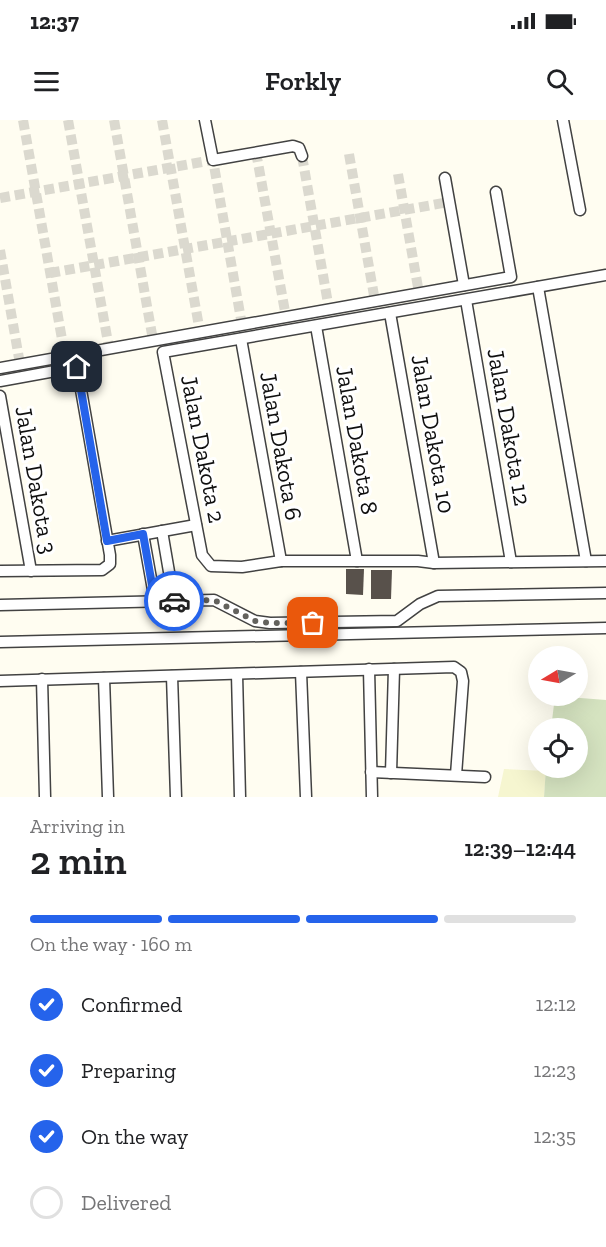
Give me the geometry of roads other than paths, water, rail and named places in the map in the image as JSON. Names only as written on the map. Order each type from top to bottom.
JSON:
[{"type":"street","points":[[206,120],[213,160],[293,146],[299,148],[302,156]]},
{"type":"street","points":[[563,120],[580,210]]},
{"type":"street","points":[[445,178],[464,285]]},
{"type":"street","points":[[0,368],[511,277],[496,192]]},
{"type":"street","points":[[241,339],[606,275]]},
{"type":"street","points":[[538,287],[586,561]]},
{"type":"street","name":"Jalan Dakota 12","points":[[466,300],[512,562]]},
{"type":"street","name":"Jalan Dakota 10","points":[[390,313],[434,563]]},
{"type":"street","name":"Jalan Dakota 8","points":[[316,326],[357,561]]},
{"type":"street","name":"Jalan Dakota 2","points":[[241,339],[163,352],[202,555],[211,566],[242,567],[281,561]]},
{"type":"street","name":"Jalan Dakota 6","points":[[241,339],[281,561]]},
{"type":"street","points":[[0,381],[77,367],[110,564],[102,570],[0,572]]},
{"type":"street","name":"Jalan Dakota 3","points":[[0,396],[31,571]]},
{"type":"street","points":[[107,541],[196,525]]},
{"type":"street","points":[[162,531],[174,601]]},
{"type":"street","points":[[143,534],[155,602]]},
{"type":"street","points":[[281,561],[434,563],[606,561]]},
{"type":"street","points":[[0,604],[214,600],[255,621],[270,623],[351,622],[397,621],[420,604],[438,596],[606,593]]},
{"type":"street","points":[[0,642],[606,628]]},
{"type":"street","points":[[0,681],[454,667],[461,672],[463,681],[456,776]]},
{"type":"street","points":[[369,669],[372,797]]},
{"type":"street","points":[[392,773],[394,669]]},
{"type":"street","points":[[301,672],[306,797]]},
{"type":"street","points":[[237,674],[240,797]]},
{"type":"street","points":[[172,676],[176,797]]},
{"type":"street","points":[[42,678],[45,797]]},
{"type":"street","points":[[104,678],[108,797]]},
{"type":"street","points":[[371,772],[485,777]]},
{"type":"tunnel","points":[[23,120],[65,356]]},
{"type":"tunnel","points":[[68,120],[109,348]]},
{"type":"tunnel","points":[[114,120],[153,340]]},
{"type":"tunnel","points":[[162,120],[200,332]]},
{"type":"tunnel","points":[[256,152],[286,317]]},
{"type":"tunnel","points":[[349,154],[375,301]]},
{"type":"tunnel","points":[[302,156],[329,309]]},
{"type":"tunnel","points":[[0,198],[213,160],[242,325]]},
{"type":"tunnel","points":[[398,174],[419,293]]},
{"type":"tunnel","points":[[50,273],[449,202]]},
{"type":"tunnel","points":[[0,250],[20,364]]}]
